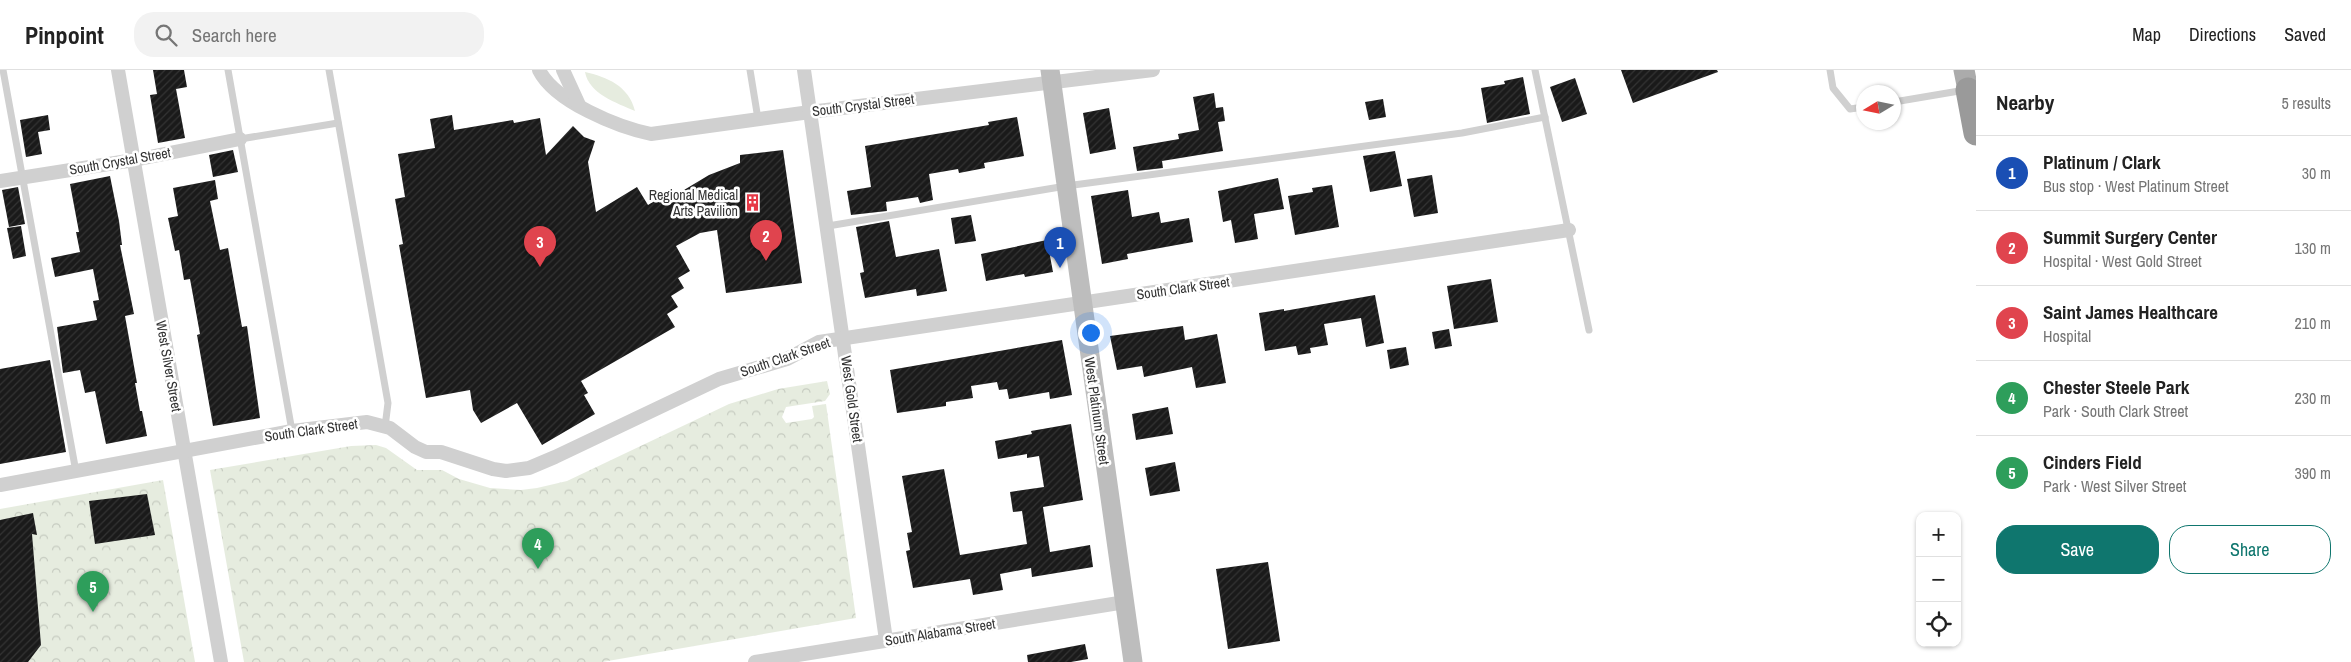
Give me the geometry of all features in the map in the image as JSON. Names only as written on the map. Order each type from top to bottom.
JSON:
[{"type":"highway","points":[[1969,82],[1976,133]]},
{"type":"street","name":"West Silver Street","points":[[118,70],[221,662]]},
{"type":"street","name":"South Crystal Street","points":[[540,70],[548,84],[579,105],[634,131],[651,134],[1050,77],[1153,70]]},
{"type":"street","points":[[563,70],[579,105]]},
{"type":"street","name":"West Gold Street","points":[[804,70],[828,226],[886,640]]},
{"type":"street","name":"West Platinum Street","points":[[1050,77],[1133,662]]},
{"type":"street","name":"South Crystal Street","points":[[0,181],[134,160],[240,139]]},
{"type":"street","name":"South Clark Street","points":[[0,485],[292,431],[367,422],[390,428],[415,447],[426,452],[441,452],[480,466],[506,471],[529,468],[556,458],[719,379],[787,359],[819,342],[1569,230]]},
{"type":"street","name":"South Alabama Street","points":[[755,662],[1125,602]]},
{"type":"lane","points":[[3,70],[76,472]]},
{"type":"lane","points":[[228,70],[292,431]]},
{"type":"lane","points":[[329,70],[388,404],[385,427]]},
{"type":"lane","points":[[750,70],[758,119]]},
{"type":"lane","points":[[1535,70],[1589,330]]},
{"type":"lane","points":[[1830,70],[1833,88],[1850,110],[1856,109]]},
{"type":"lane","points":[[1901,100],[1969,82]]},
{"type":"lane","points":[[828,226],[1066,186],[1462,133],[1545,117]]},
{"type":"lane","points":[[240,139],[338,123]]},
{"type":"green space","points":[[585,72],[616,84],[628,95],[635,111],[612,101],[598,92],[588,80]]},
{"type":"green space","points":[[827,381],[830,394],[825,401],[786,407],[782,417],[786,423],[812,419],[814,417],[812,406],[826,404],[856,618],[602,662],[244,662],[210,470],[351,446],[376,445],[386,448],[417,470],[442,470],[459,479],[490,488],[521,490],[537,488],[567,481],[729,404],[778,389]]},
{"type":"green space","points":[[163,480],[195,662],[0,662],[0,509]]},
{"type":"building","points":[[153,70],[184,70],[187,87],[176,89],[185,138],[158,143],[150,95],[157,94]]},
{"type":"building","points":[[1621,70],[1717,70],[1718,72],[1633,103]]},
{"type":"building","points":[[1523,77],[1530,114],[1487,123],[1481,88],[1505,84],[1504,81]]},
{"type":"building","points":[[1575,78],[1587,114],[1562,122],[1550,87]]},
{"type":"building","points":[[1214,93],[1216,108],[1223,107],[1225,121],[1218,122],[1223,151],[1162,161],[1163,168],[1137,171],[1133,147],[1179,139],[1178,134],[1199,130],[1193,97]]},
{"type":"building","points":[[1383,99],[1386,117],[1369,120],[1365,102]]},
{"type":"building","points":[[1109,108],[1116,149],[1090,154],[1083,113]]},
{"type":"building","points":[[48,115],[50,130],[38,132],[42,154],[26,157],[20,120]]},
{"type":"building","points":[[452,115],[454,130],[513,120],[514,123],[540,118],[546,155],[573,126],[584,137],[595,141],[588,162],[596,212],[637,187],[648,205],[661,197],[664,202],[709,175],[740,163],[740,155],[783,150],[802,283],[726,293],[717,230],[700,233],[676,246],[690,271],[678,278],[684,288],[671,296],[678,307],[667,314],[675,327],[581,381],[588,393],[584,395],[595,414],[542,445],[517,403],[481,423],[473,410],[470,390],[426,398],[399,245],[403,244],[395,199],[405,197],[398,154],[435,148],[430,119]]},
{"type":"building","points":[[1017,117],[1024,156],[984,163],[985,168],[959,173],[958,169],[929,174],[933,200],[920,203],[918,197],[886,202],[887,211],[851,215],[847,191],[871,187],[865,146],[989,125],[988,122]]},
{"type":"building","points":[[233,150],[238,172],[213,177],[209,155]]},
{"type":"building","points":[[1395,151],[1402,186],[1370,192],[1363,156]]},
{"type":"building","points":[[1432,175],[1438,213],[1414,217],[1407,179]]},
{"type":"building","points":[[110,176],[119,221],[122,245],[120,245],[134,314],[125,316],[140,411],[142,411],[147,436],[106,444],[95,391],[85,393],[80,370],[63,373],[57,327],[97,320],[93,301],[99,300],[93,269],[55,277],[51,258],[80,252],[76,232],[79,232],[70,184]]},
{"type":"building","points":[[1278,178],[1284,209],[1254,214],[1258,239],[1235,243],[1231,220],[1223,222],[1218,191]]},
{"type":"building","points":[[215,180],[218,199],[210,201],[220,250],[228,248],[242,327],[247,326],[260,418],[213,426],[197,335],[200,334],[190,279],[184,280],[179,250],[175,251],[168,218],[178,216],[173,188]]},
{"type":"building","points":[[1332,185],[1339,227],[1295,235],[1288,196],[1313,192],[1312,188]]},
{"type":"building","points":[[18,187],[25,224],[9,227],[2,190]]},
{"type":"building","points":[[1128,190],[1132,217],[1159,212],[1161,223],[1189,218],[1193,242],[1127,254],[1128,259],[1102,264],[1091,196]]},
{"type":"building","points":[[971,215],[976,241],[955,244],[951,218]]},
{"type":"building","points":[[889,221],[896,257],[939,249],[947,291],[917,296],[916,289],[865,298],[860,273],[864,272],[856,227]]},
{"type":"building","points":[[21,226],[26,256],[13,259],[7,228]]},
{"type":"building","points":[[1047,240],[1053,272],[1025,277],[1024,274],[986,281],[981,254]]},
{"type":"building","points":[[1491,279],[1498,322],[1454,329],[1447,286]]},
{"type":"building","points":[[1375,295],[1384,343],[1366,347],[1361,318],[1324,324],[1328,345],[1310,348],[1311,353],[1298,355],[1296,346],[1265,351],[1259,313],[1284,309],[1284,311]]},
{"type":"building","points":[[1183,326],[1185,340],[1217,334],[1226,383],[1196,388],[1192,367],[1144,377],[1142,366],[1117,370],[1110,336]]},
{"type":"building","points":[[1449,329],[1452,346],[1435,349],[1432,332]]},
{"type":"building","points":[[1062,340],[1072,395],[1050,399],[1049,392],[1009,399],[1007,389],[999,390],[997,382],[971,386],[973,398],[946,402],[946,406],[897,413],[890,370]]},
{"type":"building","points":[[1406,347],[1409,365],[1390,369],[1387,350]]},
{"type":"building","points":[[50,360],[66,452],[0,464],[0,369]]},
{"type":"building","points":[[1168,407],[1173,434],[1136,440],[1132,414]]},
{"type":"building","points":[[1071,424],[1083,500],[1043,507],[1050,552],[1090,545],[1093,567],[1032,577],[1031,568],[1000,574],[1003,590],[973,595],[970,579],[913,588],[906,551],[910,550],[907,533],[912,532],[902,476],[944,469],[960,555],[1027,544],[1022,511],[1013,512],[1010,492],[1044,487],[1039,456],[1027,458],[1027,454],[998,459],[995,441],[1032,434],[1031,431]]},
{"type":"building","points":[[1175,462],[1180,491],[1150,496],[1145,468]]},
{"type":"building","points":[[147,494],[155,535],[95,544],[89,501]]},
{"type":"building","points":[[33,513],[37,535],[32,534],[41,645],[28,662],[0,662],[0,520]]},
{"type":"building","points":[[1268,562],[1280,641],[1228,649],[1216,569]]},
{"type":"building","points":[[1085,644],[1088,659],[1071,662],[1028,662],[1027,655]]},
{"type":"place","name":"Regional Medical Arts Pavilion","points":[[752,203]]},
{"type":"place","name":"Summit Surgery Center","points":[[766,261]]},
{"type":"place","name":"Saint James Healthcare","points":[[540,267]]},
{"type":"place","name":"Platinum / Clark","points":[[1060,268]]},
{"type":"place","name":"Chester Steele Park","points":[[538,569]]},
{"type":"place","name":"Cinders Field","points":[[93,612]]}]
